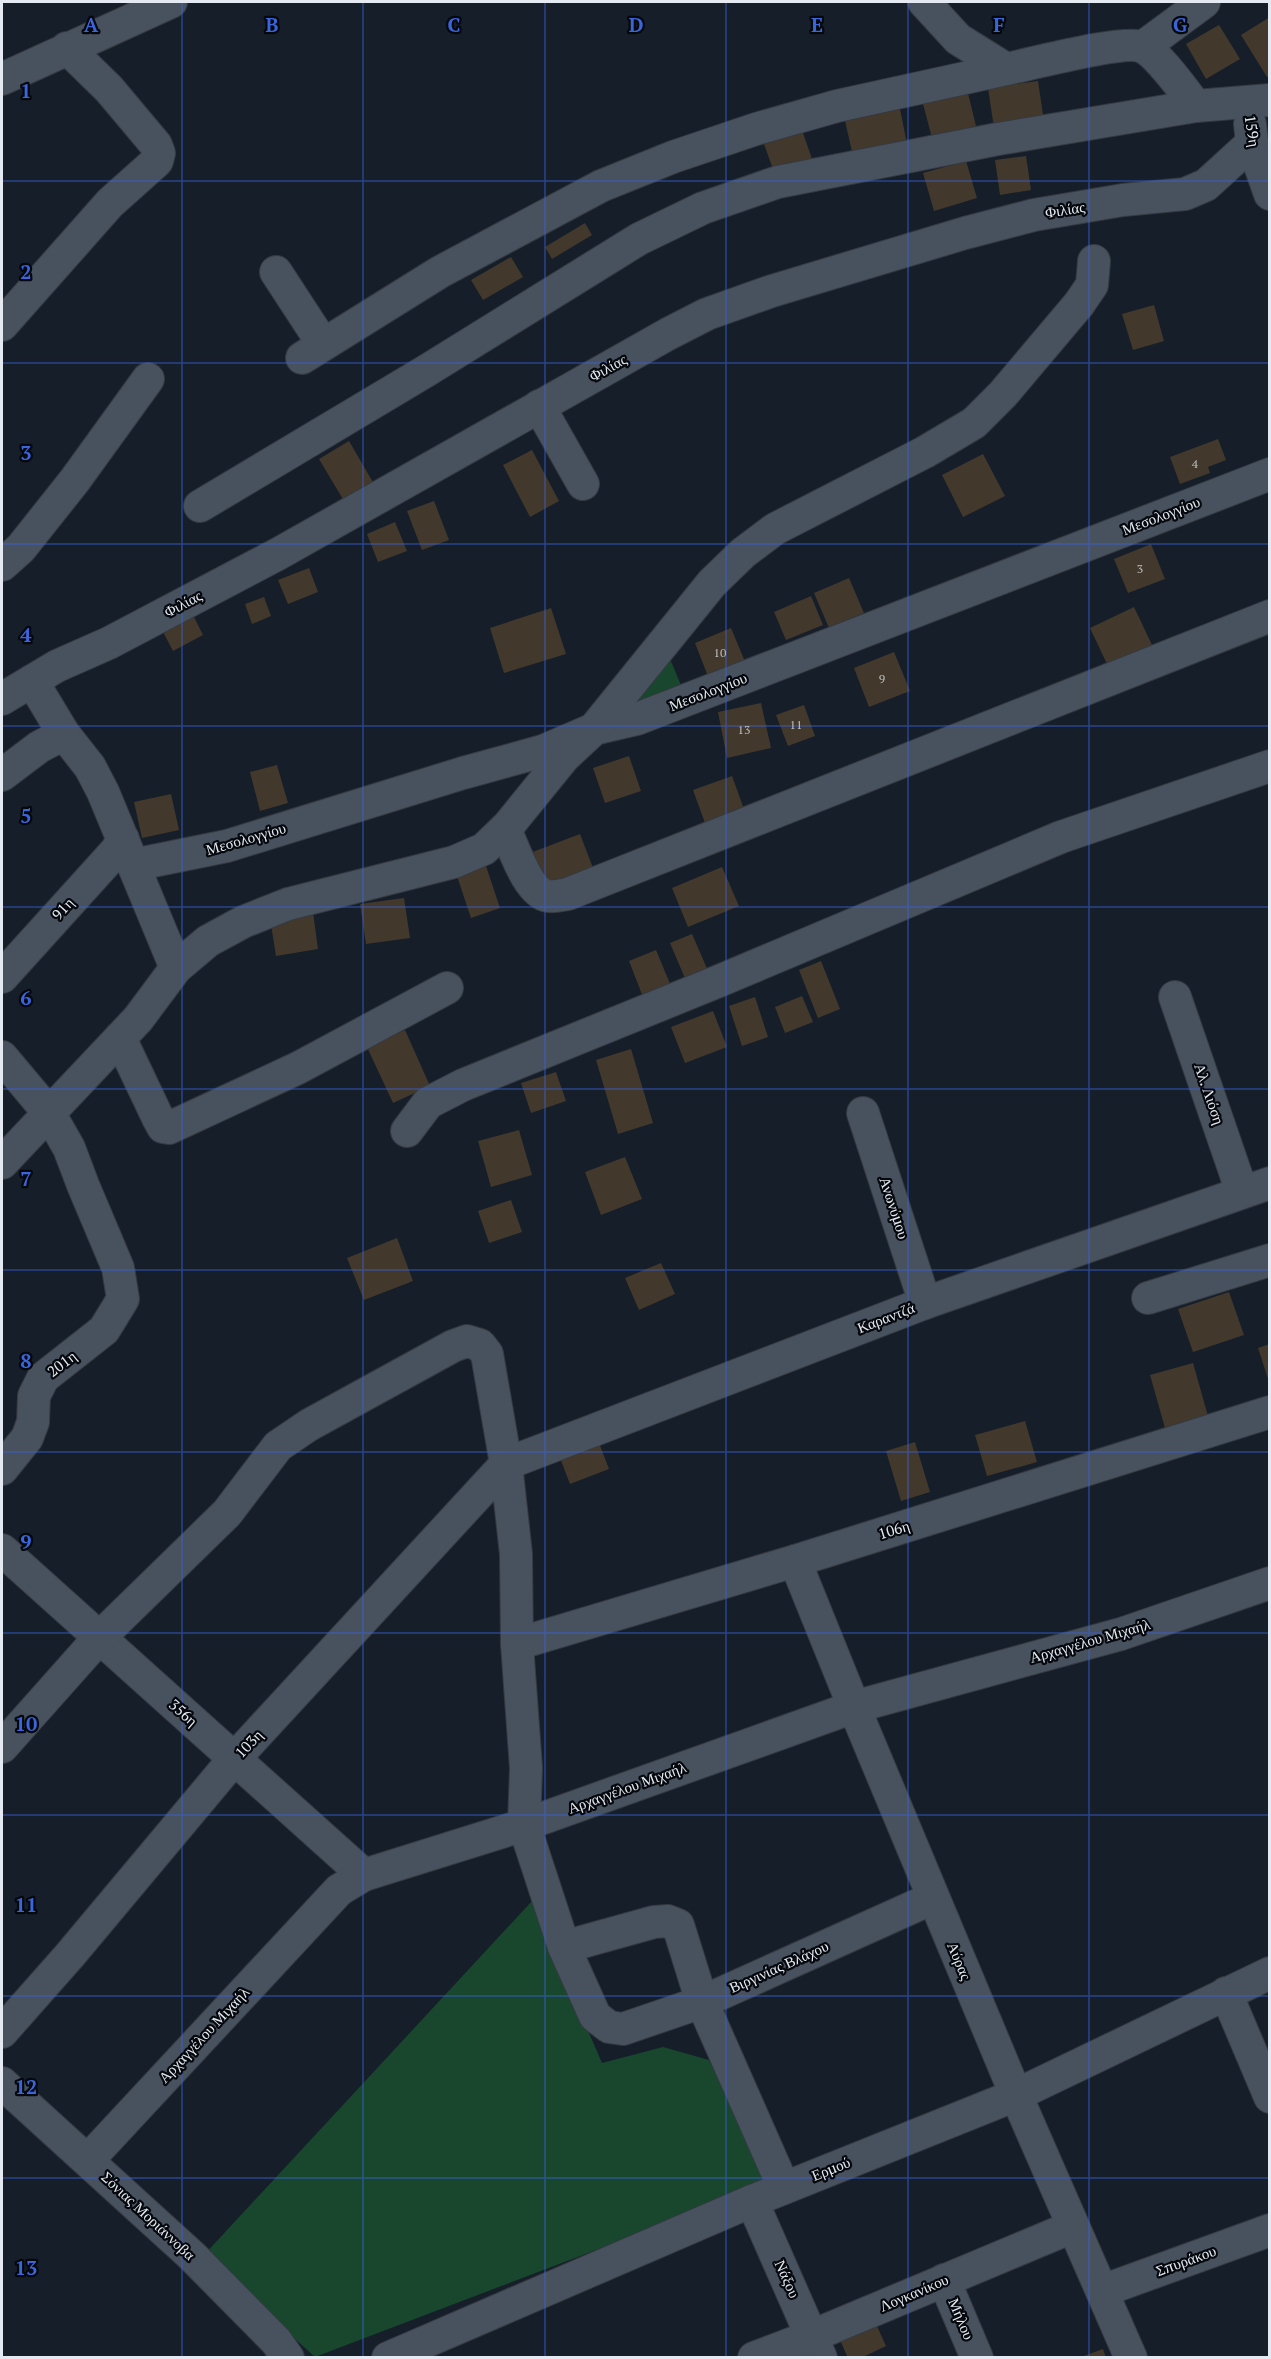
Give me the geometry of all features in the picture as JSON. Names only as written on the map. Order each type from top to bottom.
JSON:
[{"type":"street","points":[[2,79],[171,2]]},
{"type":"street","points":[[924,2],[958,39],[1006,69]]},
{"type":"street","points":[[276,273],[313,351],[440,272],[522,226],[632,173],[756,129],[837,106],[1006,69],[1135,46],[1189,7]]},
{"type":"street","points":[[1135,46],[1153,53],[1196,106]]},
{"type":"street","points":[[2,325],[110,203],[157,161],[159,153],[156,145],[109,89],[67,48]]},
{"type":"street","points":[[200,506],[426,371],[639,239],[703,208],[777,182],[998,139],[1196,106],[1258,101]]},
{"type":"street","name":"159η","points":[[1258,101],[1252,143],[1269,194]]},
{"type":"street","name":"Φιλίας","points":[[2,699],[57,666],[110,643],[278,554],[707,314],[834,272],[965,232],[1034,214],[1123,200],[1185,194],[1206,185],[1252,143]]},
{"type":"street","points":[[2,1164],[152,1003],[176,968],[208,941],[243,922],[288,904],[454,862],[484,849],[505,829],[564,757],[594,729],[712,583],[743,553],[775,530],[925,452],[974,423],[1003,394],[1079,304],[1092,285],[1094,261]]},
{"type":"street","points":[[2,565],[21,548],[75,480],[148,379]]},
{"type":"street","points":[[539,406],[583,484]]},
{"type":"street","name":"Μεσολογγίου","points":[[128,852],[227,846],[463,773],[543,751],[594,729],[637,719],[1269,474]]},
{"type":"street","points":[[505,829],[525,873],[536,890],[549,897],[568,894],[1269,616]]},
{"type":"street","points":[[32,681],[64,734],[90,767],[176,968]]},
{"type":"street","points":[[2,775],[39,747],[64,734]]},
{"type":"street","points":[[407,1131],[428,1103],[463,1085],[719,981],[1061,837],[1269,766]]},
{"type":"street","name":"91η","points":[[2,977],[116,851],[128,852]]},
{"type":"street","points":[[120,1038],[158,1118],[163,1127],[169,1128],[298,1068],[447,988]]},
{"type":"street","name":"Αλ. Λιόση","points":[[1175,997],[1256,1187]]},
{"type":"street","points":[[2,1057],[50,1113]]},
{"type":"street","name":"201η","points":[[2,1469],[27,1438],[33,1422],[34,1396],[43,1378],[104,1330],[123,1299],[118,1268],[69,1148],[50,1113]]},
{"type":"street","name":"Ανωνύμου","points":[[863,1113],[925,1303]]},
{"type":"street","name":"Καραντζά","points":[[506,1464],[925,1303],[1256,1187]]},
{"type":"street","points":[[1148,1298],[1269,1260]]},
{"type":"street","points":[[2,1747],[99,1638],[227,1513],[278,1446],[309,1425],[453,1346],[467,1341],[480,1345],[487,1354],[506,1464],[516,1554],[517,1644],[526,1768],[524,1825],[564,1947],[654,1922],[668,1921],[678,1925],[702,2002],[784,2188]]},
{"type":"street","name":"106η","points":[[517,1644],[795,1561],[1269,1413]]},
{"type":"street","name":"103η","points":[[2,2032],[70,1955],[234,1759],[506,1464]]},
{"type":"street","name":"356η","points":[[2,1550],[364,1875]]},
{"type":"street","name":"Αύρας","points":[[795,1561],[1016,2095],[1131,2358]]},
{"type":"street","name":"Αρχαγγέλου Μιχαήλ","points":[[88,2160],[339,1890],[364,1875],[524,1825],[854,1707],[1121,1634],[1269,1583]]},
{"type":"street","name":"Βιργινίας Βλάχου","points":[[564,1947],[595,2016],[609,2027],[623,2029],[702,2002],[933,1898]]},
{"type":"street","name":"Ερμού","points":[[388,2358],[752,2201],[1016,2095],[1269,1973]]},
{"type":"street","points":[[1226,1994],[1269,2097]]},
{"type":"street","name":"Σόνιας Μοριάννοβα","points":[[2,2083],[192,2256],[276,2341],[288,2358]]},
{"type":"street","name":"Νάξου","points":[[752,2201],[817,2347]]},
{"type":"street","name":"Λογκανίκου","points":[[754,2358],[817,2347],[944,2280],[1072,2227]]},
{"type":"street","name":"Σπυράκου","points":[[1102,2291],[1269,2230]]},
{"type":"street","name":"Μήλου","points":[[944,2280],[977,2358]]},
{"type":"green space","points":[[668,654],[683,690],[620,714]]},
{"type":"green space","points":[[532,1901],[602,2063],[663,2047],[709,2060],[769,2184],[315,2357],[203,2256]]},
{"type":"building","points":[[1270,17],[1270,76],[1267,77],[1241,35]]},
{"type":"building","points":[[1219,25],[1240,59],[1206,79],[1186,44]]},
{"type":"building","points":[[1038,81],[1044,121],[994,128],[988,88]]},
{"type":"building","points":[[967,89],[976,126],[932,138],[922,100]]},
{"type":"building","points":[[900,109],[907,144],[853,156],[845,121]]},
{"type":"building","points":[[802,130],[812,159],[774,172],[764,144]]},
{"type":"building","points":[[1026,156],[1031,190],[1000,195],[995,160]]},
{"type":"building","points":[[966,161],[977,198],[934,211],[923,173]]},
{"type":"building","points":[[585,223],[592,235],[552,259],[545,247]]},
{"type":"building","points":[[511,257],[523,277],[483,300],[471,280]]},
{"type":"building","points":[[1154,305],[1164,341],[1133,350],[1122,314]]},
{"type":"building","points":[[1218,439],[1226,460],[1208,467],[1210,473],[1180,484],[1170,457]]},
{"type":"building","points":[[349,441],[374,484],[344,501],[319,459]]},
{"type":"building","points":[[532,450],[559,501],[530,517],[503,465]]},
{"type":"building","points":[[983,454],[1005,496],[963,517],[942,475]]},
{"type":"building","points":[[434,501],[449,540],[422,550],[407,511]]},
{"type":"building","points":[[395,522],[407,551],[378,562],[367,534]]},
{"type":"building","points":[[1151,544],[1165,579],[1128,593],[1114,559]]},
{"type":"building","points":[[309,568],[318,592],[288,604],[278,580]]},
{"type":"building","points":[[849,578],[864,613],[829,628],[814,593]]},
{"type":"building","points":[[811,596],[823,625],[786,640],[774,612]]},
{"type":"building","points":[[264,597],[271,616],[252,624],[245,604]]},
{"type":"building","points":[[1134,607],[1152,645],[1108,666],[1090,628]]},
{"type":"building","points":[[551,608],[566,654],[504,673],[490,628]]},
{"type":"building","points":[[191,611],[203,635],[173,651],[160,626]]},
{"type":"building","points":[[731,628],[746,664],[709,679],[695,643]]},
{"type":"building","points":[[894,652],[910,691],[869,707],[854,668]]},
{"type":"building","points":[[761,703],[771,748],[727,758],[718,712]]},
{"type":"building","points":[[804,705],[815,736],[788,746],[776,715]]},
{"type":"building","points":[[629,756],[641,791],[605,803],[593,768]]},
{"type":"building","points":[[277,765],[288,803],[260,811],[250,772]]},
{"type":"building","points":[[732,776],[744,809],[705,823],[693,790]]},
{"type":"building","points":[[171,794],[179,830],[142,838],[134,802]]},
{"type":"building","points":[[580,834],[593,868],[542,886],[530,853]]},
{"type":"building","points":[[486,866],[500,908],[471,918],[457,876]]},
{"type":"building","points":[[722,867],[739,906],[688,927],[672,888]]},
{"type":"building","points":[[404,898],[410,938],[366,944],[360,904]]},
{"type":"building","points":[[313,912],[318,949],[276,956],[270,918]]},
{"type":"building","points":[[692,934],[709,973],[687,983],[670,943]]},
{"type":"building","points":[[656,950],[671,986],[643,997],[629,961]]},
{"type":"building","points":[[821,961],[840,1009],[818,1018],[799,970]]},
{"type":"building","points":[[802,996],[813,1022],[785,1033],[775,1007]]},
{"type":"building","points":[[755,997],[768,1037],[742,1046],[729,1006]]},
{"type":"building","points":[[713,1011],[727,1047],[685,1063],[671,1027]]},
{"type":"building","points":[[405,1030],[430,1086],[393,1103],[367,1047]]},
{"type":"building","points":[[631,1049],[653,1123],[618,1134],[596,1060]]},
{"type":"building","points":[[556,1072],[566,1101],[531,1113],[521,1083]]},
{"type":"building","points":[[519,1130],[532,1175],[491,1187],[478,1141]]},
{"type":"building","points":[[625,1157],[642,1199],[601,1215],[585,1172]]},
{"type":"building","points":[[511,1200],[522,1232],[489,1243],[478,1211]]},
{"type":"building","points":[[397,1238],[413,1281],[364,1300],[347,1258]]},
{"type":"building","points":[[661,1263],[675,1294],[639,1310],[625,1278]]},
{"type":"building","points":[[1229,1292],[1244,1335],[1193,1352],[1178,1309]]},
{"type":"building","points":[[1270,1344],[1270,1382],[1269,1382],[1258,1348]]},
{"type":"building","points":[[1193,1363],[1208,1416],[1165,1428],[1150,1375]]},
{"type":"building","points":[[1025,1421],[1037,1462],[987,1476],[975,1435]]},
{"type":"building","points":[[915,1442],[930,1492],[901,1501],[886,1451]]},
{"type":"building","points":[[599,1443],[609,1469],[570,1484],[560,1458]]},
{"type":"building","points":[[876,2324],[886,2346],[861,2358],[848,2358],[840,2340]]},
{"type":"building","points":[[1103,2349],[1106,2358],[1081,2358],[1081,2357]]}]
